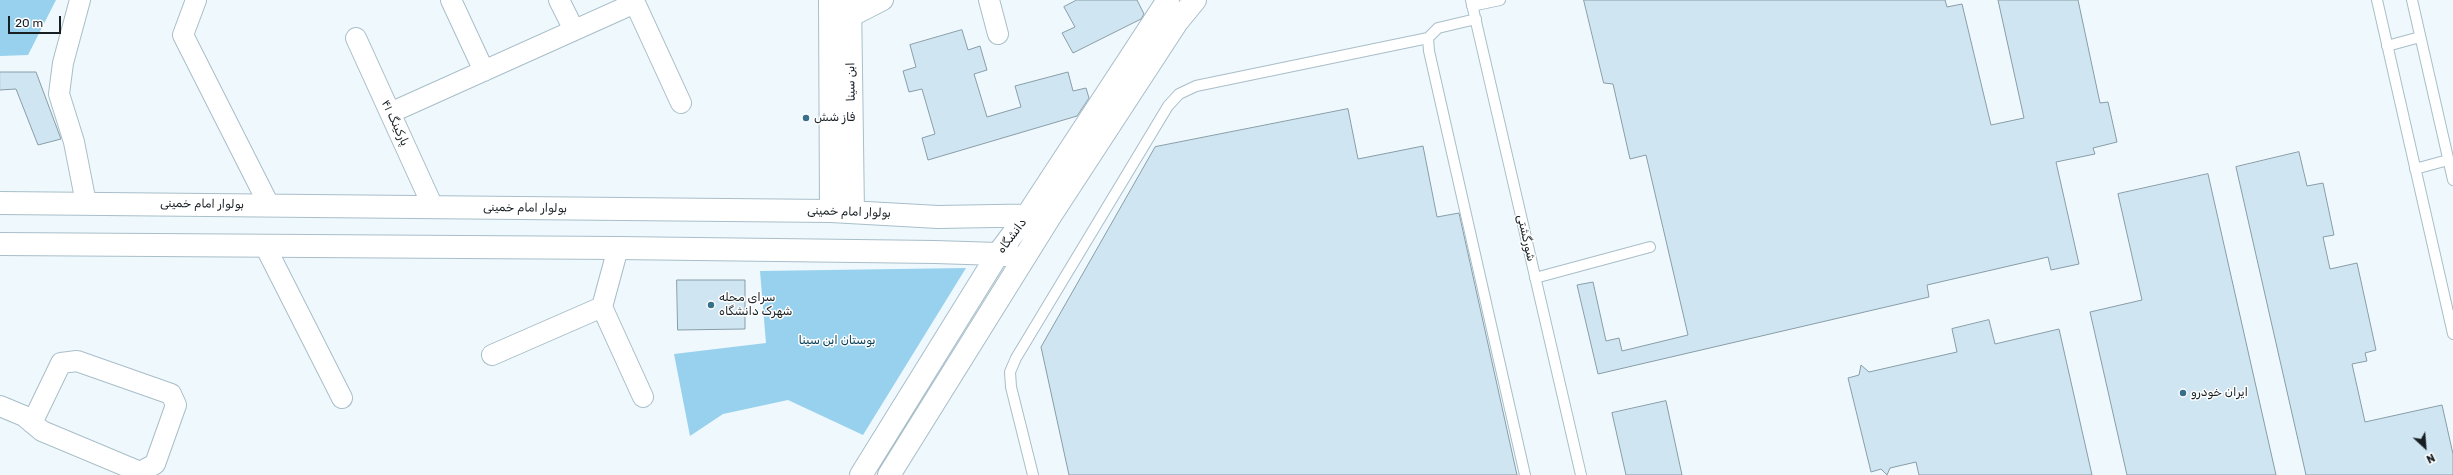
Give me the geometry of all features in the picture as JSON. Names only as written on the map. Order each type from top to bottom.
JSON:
[{"type":"street","points":[[80,0],[63,63],[59,94],[74,142],[86,203]]},
{"type":"street","points":[[196,0],[183,35],[269,205]]},
{"type":"street","points":[[450,0],[484,71]]},
{"type":"street","points":[[559,0],[574,30]]},
{"type":"street","name":"ابن سینا","points":[[830,0],[830,211]]},
{"type":"street","points":[[850,8],[883,0]]},
{"type":"street","points":[[989,0],[998,34]]},
{"type":"street","name":"دانشگاه","points":[[861,475],[998,254],[1028,214],[1168,0]]},
{"type":"street","name":"دانشگاه","points":[[889,475],[1051,215],[1177,22],[1195,0]]},
{"type":"street","points":[[390,113],[635,3],[681,103]]},
{"type":"street","name":"ابن سینا","points":[[850,8],[853,212]]},
{"type":"street","name":"پارکینگ ۴۱","points":[[356,38],[433,207]]},
{"type":"street","name":"بولوار امام خمینی","points":[[0,203],[830,211],[938,216],[1028,214],[1051,215]]},
{"type":"street","points":[[0,244],[618,248],[998,254],[1024,258]]},
{"type":"street","points":[[265,246],[342,398]]},
{"type":"street","points":[[618,248],[602,307],[643,397]]},
{"type":"street","points":[[492,355],[602,307]]},
{"type":"street","points":[[0,406],[24,416],[32,423],[42,431],[140,472],[155,464],[176,405],[171,394],[77,361],[61,363],[32,423]]},
{"type":"lane","points":[[1472,3],[1500,0]]},
{"type":"lane","points":[[2377,0],[2453,334]]},
{"type":"lane","points":[[2412,0],[2453,180]]},
{"type":"lane","name":"شورگشتی","points":[[1472,3],[1581,475]]},
{"type":"lane","points":[[1033,475],[1011,387],[1010,372],[1016,358],[1168,106],[1180,94],[1196,86],[1428,38],[1438,28],[1476,19]]},
{"type":"lane","points":[[2387,46],[2420,37]]},
{"type":"lane","points":[[1428,38],[1429,51],[1525,475]]},
{"type":"lane","points":[[2415,169],[2448,160]]},
{"type":"lane","points":[[1535,278],[1650,247]]},
{"type":"green space","points":[[0,0],[56,0],[28,55],[0,56]]},
{"type":"green space","name":"بوستان ابن سینا","points":[[966,268],[863,435],[788,400],[723,414],[690,436],[674,354],[766,343],[760,271]]},
{"type":"building","points":[[1077,0],[1137,0],[1144,14],[1141,19],[1073,53],[1062,33],[1075,27],[1064,7]]},
{"type":"building","points":[[1584,0],[1945,0],[1947,7],[1962,4],[1991,125],[2024,118],[1998,0],[2078,0],[2100,103],[2108,102],[2117,142],[2093,148],[2095,154],[2056,162],[2079,264],[2051,270],[2048,257],[1927,285],[1929,297],[1598,374],[1577,285],[1593,282],[1606,341],[1619,338],[1622,351],[1688,335],[1646,155],[1630,159],[1613,84],[1604,83]]},
{"type":"building","points":[[962,30],[968,50],[980,46],[987,70],[974,74],[987,117],[1021,107],[1015,86],[1068,72],[1073,91],[1086,88],[1089,98],[1077,116],[928,160],[922,138],[935,134],[922,89],[909,92],[903,71],[916,67],[910,45]]},
{"type":"building","points":[[0,72],[36,72],[61,139],[38,145],[16,89],[0,90]]},
{"type":"building","points":[[1348,109],[1358,159],[1423,146],[1437,217],[1459,213],[1517,475],[1069,475],[1041,347],[1155,147]]},
{"type":"building","points":[[2299,152],[2307,186],[2323,183],[2334,235],[2323,237],[2330,269],[2357,263],[2376,350],[2365,353],[2367,361],[2352,364],[2365,422],[2442,405],[2453,454],[2453,475],[2306,475],[2236,167]]},
{"type":"building","name":"ایران خودرو","points":[[2208,174],[2276,475],[2127,475],[2090,312],[2142,300],[2118,194]]},
{"type":"building","name":"سرای محله شهرک دانشگاه","points":[[677,280],[745,280],[745,329],[678,330]]},
{"type":"building","points":[[1989,320],[1995,344],[2059,329],[2092,475],[1919,475],[1916,462],[1890,468],[1887,475],[1881,469],[1871,472],[1848,378],[1859,375],[1861,365],[1869,372],[1957,352],[1952,329]]},
{"type":"building","points":[[1666,401],[1682,475],[1626,475],[1612,413]]},
{"type":"place","name":"فاز شش","points":[[806,118]]},
{"type":"place","name":"سرای محله شهرک دانشگاه","points":[[711,305]]},
{"type":"place","name":"ایران خودرو","points":[[2183,393]]}]
